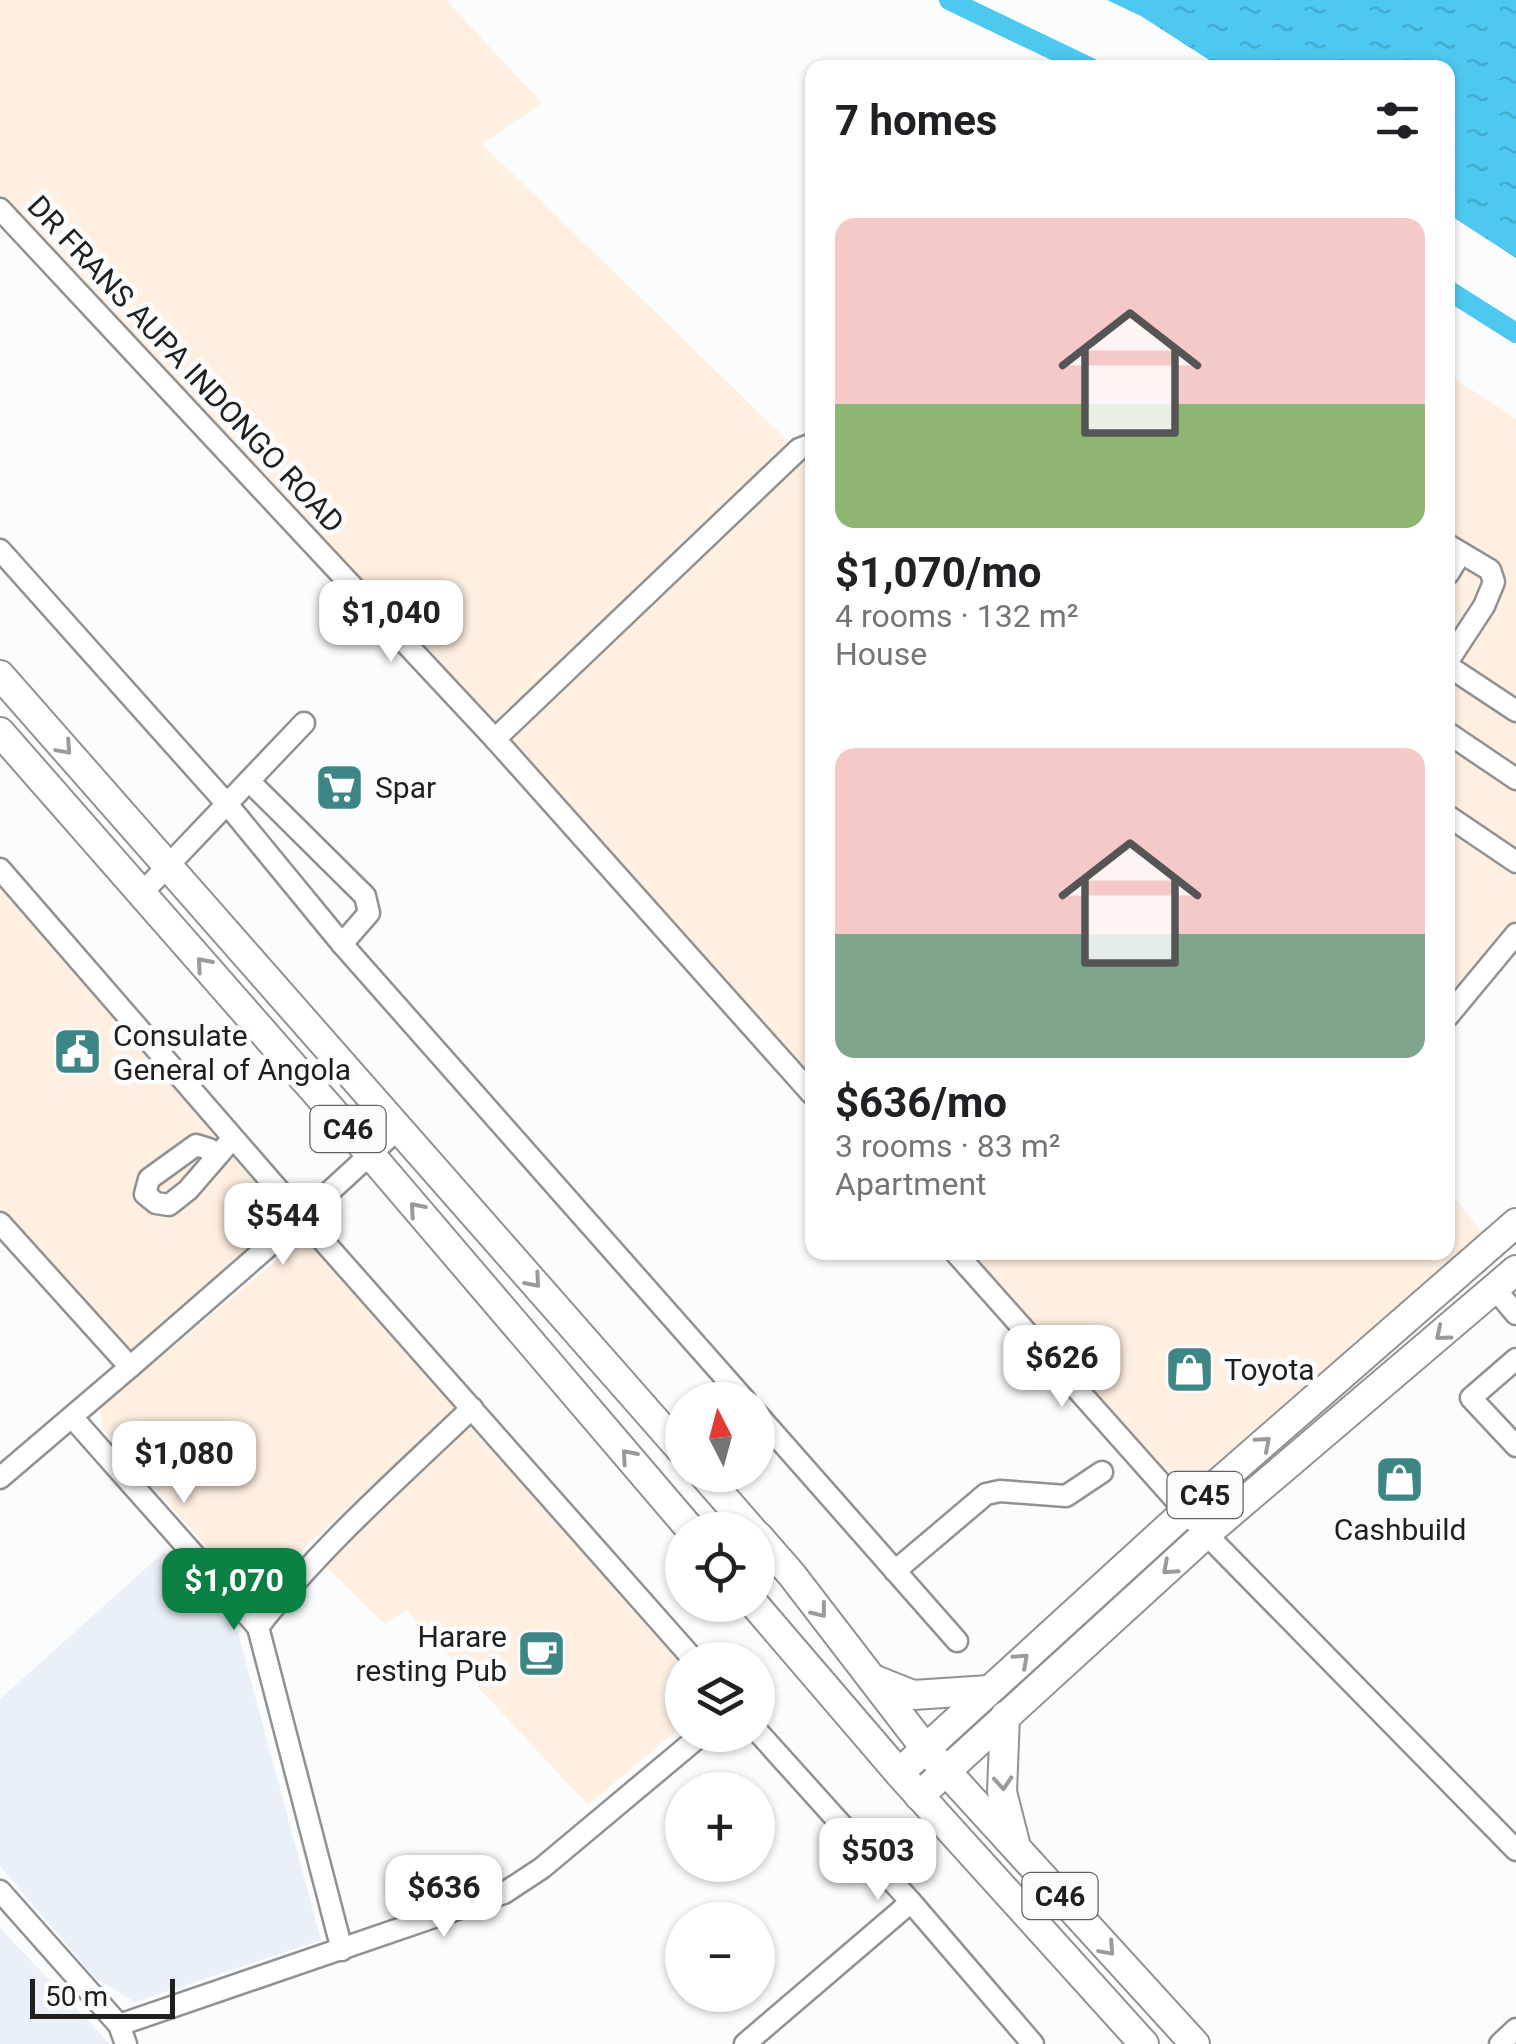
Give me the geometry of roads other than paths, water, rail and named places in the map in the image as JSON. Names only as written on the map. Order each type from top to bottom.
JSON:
[{"type":"main road","name":"C46","points":[[0,675],[665,1432]]},
{"type":"main road","name":"C46","points":[[0,732],[370,1154],[676,1512]]},
{"type":"main road","name":"C45","points":[[899,1773],[1186,1511],[1513,1230]]},
{"type":"main road","name":"C45","points":[[920,1796],[1206,1534],[1506,1279]]},
{"type":"main road","points":[[719,1492],[736,1512]]},
{"type":"main road","name":"C46","points":[[775,1557],[925,1748],[1195,2044]]},
{"type":"main road","name":"C46","points":[[770,1622],[899,1773],[1144,2044]]},
{"type":"main road","points":[[872,1679],[913,1695],[989,1690]]},
{"type":"main road","points":[[1005,1716],[1002,1792],[1017,1848]]},
{"type":"street","name":"DR FRANS AUPA INDONGO ROAD","points":[[0,209],[495,739],[805,1086]]},
{"type":"street","points":[[495,739],[805,447]]},
{"type":"street","points":[[0,550],[227,804],[342,944],[728,1382]]},
{"type":"street","points":[[1455,550],[1490,570],[1494,582],[1455,653]]},
{"type":"street","points":[[1455,669],[1516,711]]},
{"type":"street","points":[[142,894],[304,723]]},
{"type":"street","points":[[1455,738],[1516,779]]},
{"type":"street","points":[[249,781],[365,896],[369,913],[342,944]]},
{"type":"street","points":[[1455,821],[1516,862]]},
{"type":"street","points":[[0,869],[302,1218],[678,1642]]},
{"type":"street","points":[[1455,1008],[1516,934]]},
{"type":"street","points":[[0,1478],[302,1218],[399,1128]]},
{"type":"street","points":[[213,1158],[233,1138]]},
{"type":"street","points":[[0,1223],[130,1367]]},
{"type":"street","points":[[961,1260],[1206,1534],[1516,1850]]},
{"type":"street","points":[[1506,1279],[1516,1314]]},
{"type":"street","points":[[1516,1360],[1472,1398],[1516,1446]]},
{"type":"street","points":[[258,1627],[325,1549],[472,1408]]},
{"type":"street","points":[[72,1417],[258,1627],[342,1950]]},
{"type":"street","points":[[775,1433],[958,1641]]},
{"type":"street","points":[[895,1570],[986,1494],[1000,1490],[1066,1496],[1102,1472]]},
{"type":"street","points":[[775,1751],[1033,2044]]},
{"type":"street","points":[[0,1891],[122,2034],[504,1893],[524,1882],[681,1752]]},
{"type":"street","points":[[746,2044],[911,1902]]},
{"type":"street","points":[[1500,2044],[1516,2029]]},
{"type":"water","points":[[1107,0],[1516,0],[1516,258],[1455,219],[1455,60],[1209,60],[1141,16]]},
{"type":"waterway","points":[[949,0],[1074,60]]},
{"type":"waterway","points":[[1455,294],[1516,333]]},
{"type":"place","name":"Spar","points":[[340,787]]},
{"type":"place","name":"Consulate General of Angola","points":[[78,1052]]},
{"type":"place","name":"Toyota","points":[[1189,1369]]},
{"type":"place","name":"Cashbuild","points":[[1400,1480]]},
{"type":"place","name":"Harare resting Pub","points":[[542,1653]]}]
